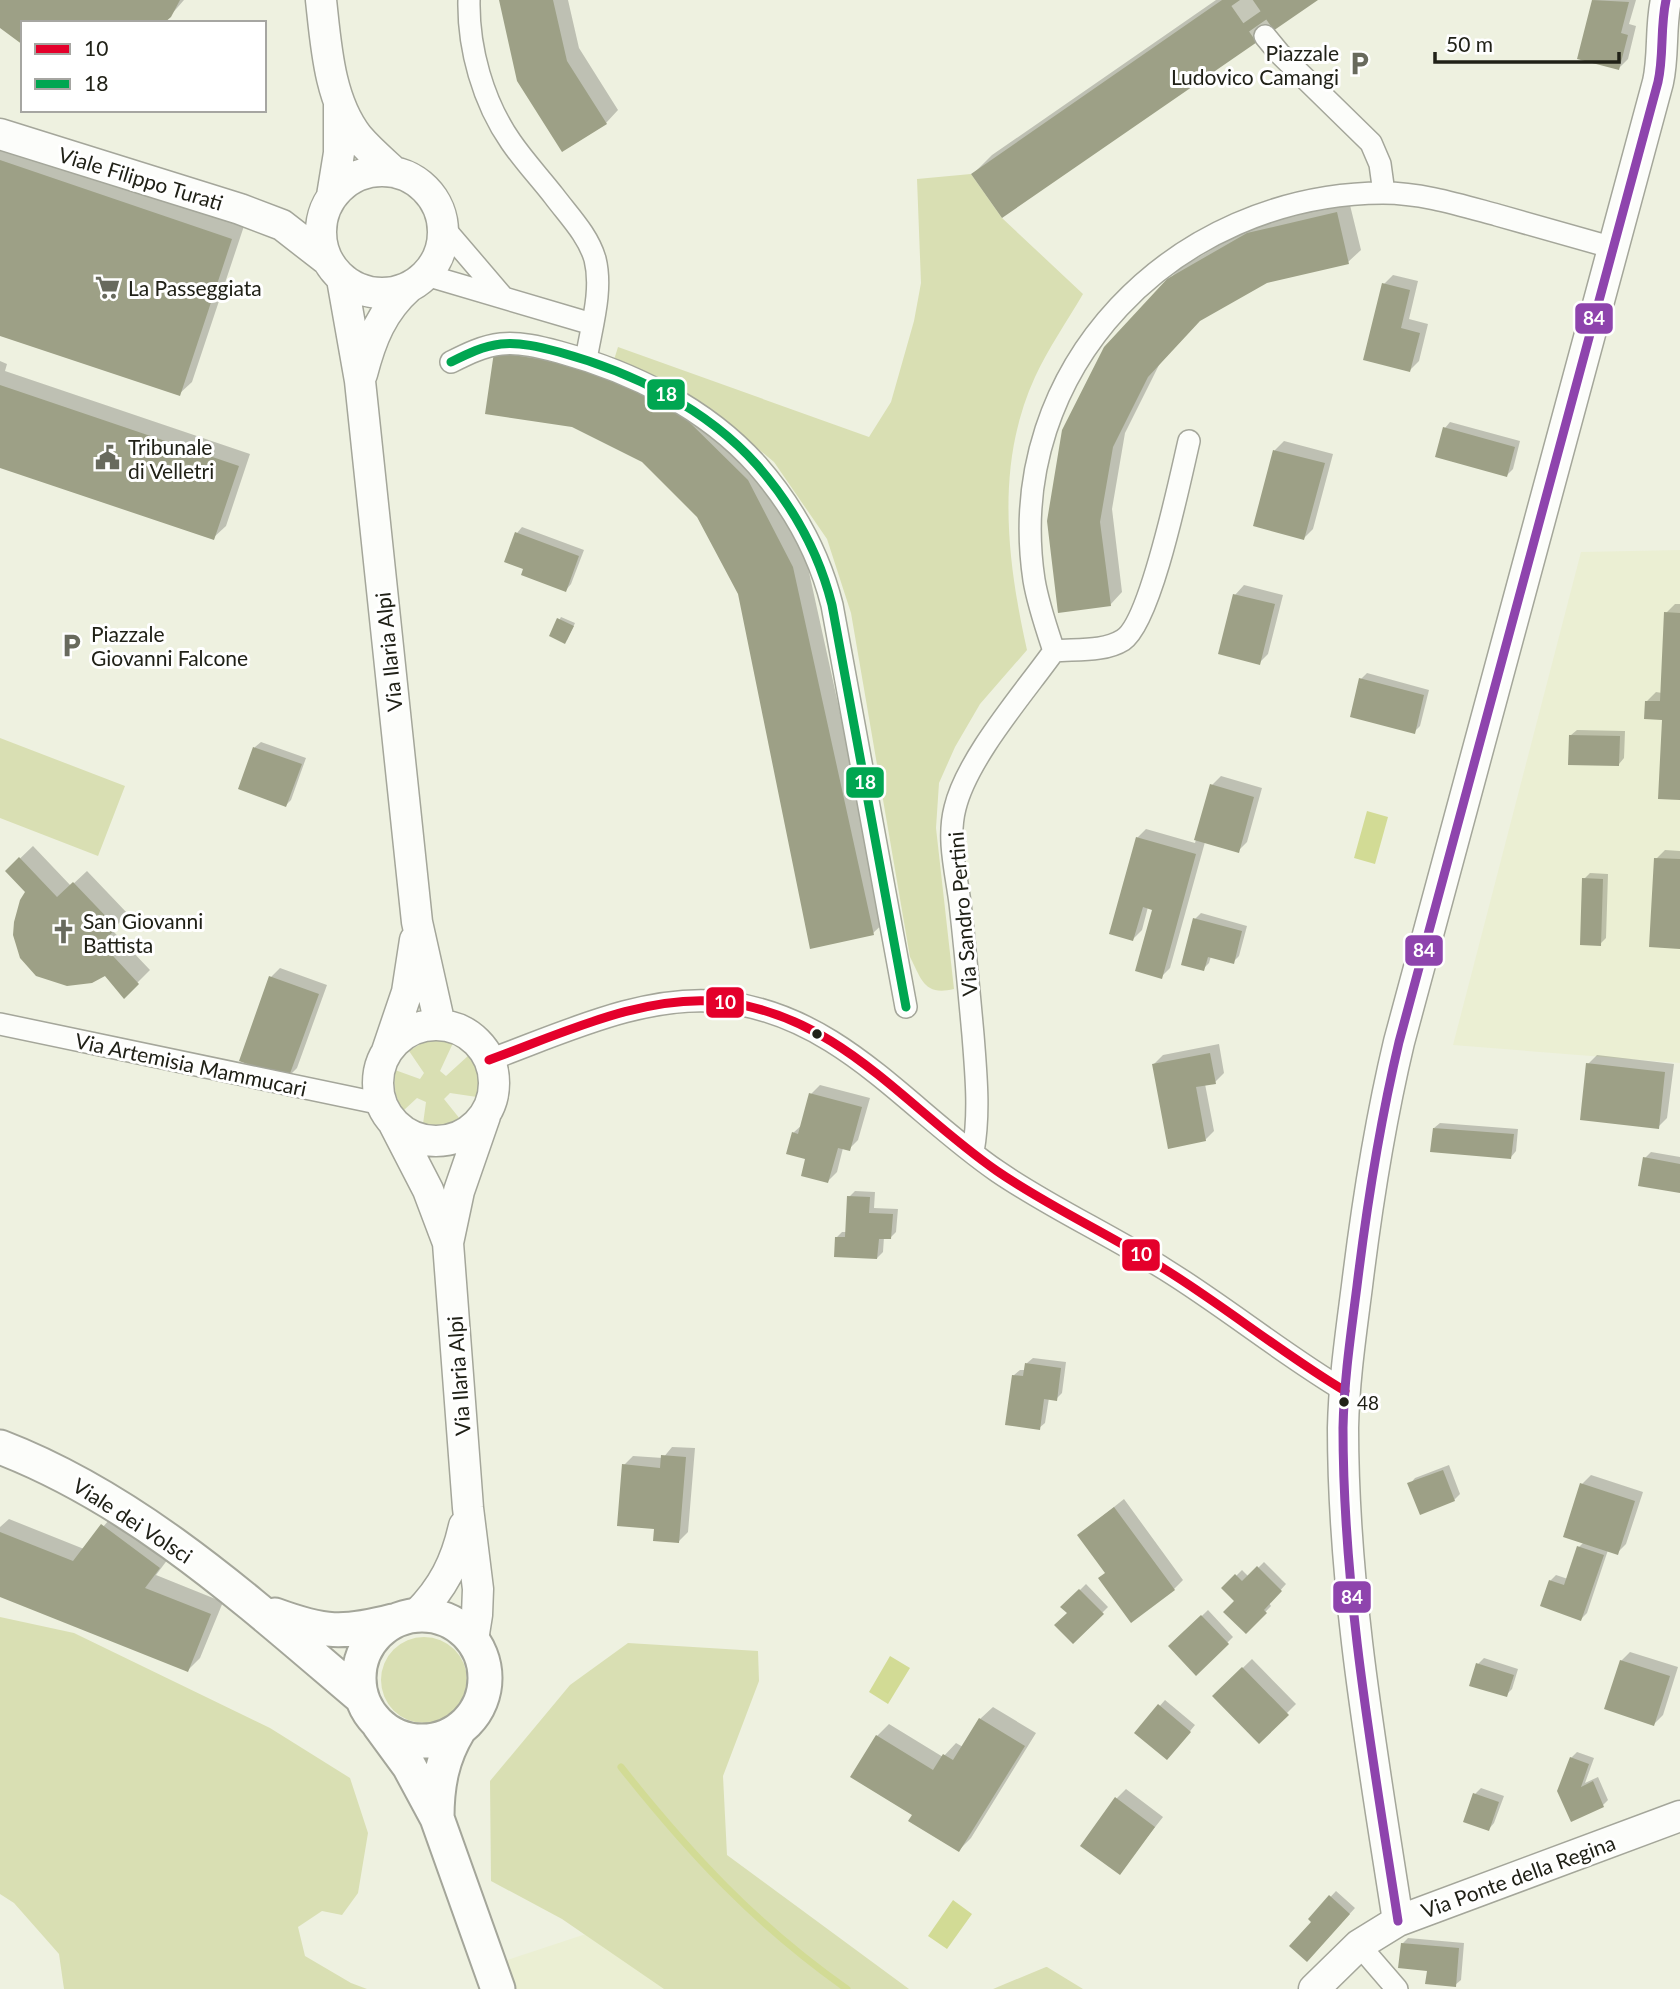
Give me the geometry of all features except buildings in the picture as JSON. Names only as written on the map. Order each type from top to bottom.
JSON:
[{"type":"main road","name":"Viale dei Volsci","points":[[0,1447],[60,1473],[110,1502],[192,1558],[256,1608],[370,1710],[409,1766],[437,1818],[498,1989]]},
{"type":"main road","name":"Viale dei Volsci","points":[[256,1608],[313,1628],[331,1631],[352,1630],[406,1617]]},
{"type":"main road","points":[[438,1616],[458,1625],[473,1640],[482,1658],[485,1677],[482,1697],[473,1715],[459,1730],[439,1739],[417,1741],[396,1736],[370,1710],[359,1679],[361,1661],[368,1644],[380,1630],[406,1617],[438,1616]]},
{"type":"main road","name":"Viale dei Volsci","points":[[437,1818],[437,1791],[441,1770],[459,1730]]},
{"type":"street","points":[[321,0],[327,51],[339,100],[358,137],[394,172]]},
{"type":"street","points":[[469,0],[472,45],[496,117],[510,142],[589,244],[595,260],[597,280],[586,360]]},
{"type":"street","points":[[1398,1921],[1357,1633],[1344,1466],[1345,1391],[1367,1209],[1395,1062],[1614,248],[1671,60],[1661,33],[1666,0]]},
{"type":"street","points":[[1265,36],[1371,143],[1380,164],[1384,193]]},
{"type":"street","points":[[282,225],[328,203],[344,183],[359,175],[377,171],[394,172],[413,179],[428,191],[439,208],[443,228],[439,253],[418,281],[392,293],[357,289],[334,270],[321,243],[320,226],[328,203],[339,153],[339,100]]},
{"type":"street","name":"Viale Filippo Turati","points":[[0,134],[240,209],[282,225],[334,270]]},
{"type":"street","points":[[1189,441],[1151,590],[1135,628],[1122,640],[1104,646],[1054,651],[1034,576],[1030,529],[1032,492],[1041,445],[1074,364],[1122,303],[1149,278],[1221,230],[1270,211],[1306,202],[1384,193],[1448,201],[1614,248]]},
{"type":"street","points":[[443,228],[502,296]]},
{"type":"street","name":"Via Ilaria Alpi","points":[[334,270],[360,381],[417,922],[440,1025]]},
{"type":"street","points":[[418,281],[502,296],[592,324]]},
{"type":"street","name":"Via Ilaria Alpi","points":[[360,381],[369,347],[380,321],[394,302],[418,281]]},
{"type":"street","points":[[451,362],[479,349],[510,343],[552,350],[586,360],[654,388],[729,439],[768,479],[790,509],[812,549],[832,605],[906,1007]]},
{"type":"street","name":"Via Sandro Pertini","points":[[973,1152],[977,1089],[954,859],[954,814],[958,799],[982,753],[1054,651]]},
{"type":"street","name":"Via Ilaria Alpi","points":[[387,1052],[407,992],[417,922]]},
{"type":"street","points":[[489,1060],[609,1017],[649,1006],[702,1000],[747,1005],[792,1019],[845,1049],[1012,1180],[1171,1273],[1284,1354],[1345,1391]]},
{"type":"street","name":"Via Artemisia Mammucari","points":[[0,1024],[388,1114]]},
{"type":"street","points":[[440,1025],[469,1035],[481,1046],[493,1074],[493,1089],[490,1104],[482,1118],[470,1130],[447,1140],[422,1140],[407,1134],[388,1114],[378,1087],[380,1069],[387,1052],[397,1040],[424,1026],[440,1025]]},
{"type":"street","name":"Via Ilaria Alpi","points":[[473,1640],[478,1589],[468,1508],[448,1243],[459,1191],[490,1104]]},
{"type":"street","name":"Via Ilaria Alpi","points":[[388,1114],[428,1190],[448,1243]]},
{"type":"street","points":[[406,1617],[435,1594],[448,1576],[468,1508]]},
{"type":"street","name":"Via Ponte della Regina","points":[[1314,1989],[1359,1945],[1398,1921],[1680,1816]]},
{"type":"street","points":[[1359,1945],[1397,1989]]},
{"type":"shaded area","points":[[971,174],[1002,218],[1083,294],[1035,377],[1022,410],[1014,444],[1010,478],[1010,547],[1027,650],[980,704],[955,747],[939,783],[936,828],[954,989],[944,991],[925,984],[910,957],[851,613],[827,539],[774,462],[721,418],[661,379],[613,363],[618,347],[869,437],[891,402],[914,321],[921,283],[917,179]]},
{"type":"shaded area","points":[[1680,550],[1680,1063],[1453,1045],[1581,552]]},
{"type":"shaded area","points":[[0,738],[125,786],[98,856],[0,818]]},
{"type":"shaded area","points":[[1367,811],[1388,817],[1375,864],[1354,858]]},
{"type":"shaded area","points":[[425,1041],[453,1043],[440,1071],[446,1076],[469,1055],[477,1070],[479,1086],[477,1097],[450,1093],[444,1099],[460,1119],[447,1125],[432,1126],[423,1124],[426,1102],[417,1098],[403,1111],[395,1091],[394,1076],[395,1070],[420,1079],[424,1073],[409,1051]]},
{"type":"shaded area","points":[[0,1617],[74,1633],[270,1728],[350,1778],[368,1833],[358,1893],[342,1915],[322,1911],[298,1927],[305,1956],[351,1983],[367,1989],[64,1989],[59,1954],[14,1903],[0,1894]]},
{"type":"shaded area","points":[[424,1637],[441,1640],[455,1649],[464,1663],[467,1680],[464,1697],[455,1711],[441,1720],[424,1723],[407,1720],[393,1711],[384,1697],[381,1680],[384,1663],[393,1649],[407,1640]]},
{"type":"shaded area","points":[[628,1643],[758,1651],[759,1681],[723,1776],[727,1855],[909,1989],[664,1989],[562,1919],[491,1881],[490,1781],[570,1685]]},
{"type":"shaded area","points":[[890,1656],[910,1668],[888,1704],[869,1692]]},
{"type":"shaded area","points":[[953,1900],[972,1914],[947,1949],[928,1936]]},
{"type":"shaded area","points":[[604,1928],[665,1989],[510,1989],[501,1962]]},
{"type":"shaded area","points":[[1046,1967],[1083,1989],[993,1989]]},
{"type":"waterway","points":[[621,1767],[726,1887],[783,1940],[847,1989]]},
{"type":"tunnel","points":[[1240,0],[1265,36]]},
{"type":"transit line","name":"84","points":[[1398,1921],[1361,1676],[1344,1490],[1345,1392],[1365,1225],[1399,1042],[1658,82],[1666,0]]},
{"type":"transit line","name":"18","points":[[451,362],[488,347],[515,344],[559,352],[614,370],[666,395],[715,426],[757,465],[782,496],[812,548],[832,605],[906,1007]]},
{"type":"transit line","name":"10","points":[[489,1060],[604,1018],[664,1004],[723,1002],[764,1010],[802,1025],[837,1045],[870,1068],[997,1171],[1166,1270],[1345,1391]]},
{"type":"place","name":"Piazzale Ludovico Camangi","points":[[1359,64]]},
{"type":"place","name":"La Passeggiata","points":[[108,287]]},
{"type":"place","name":"Tribunale di Velletri","points":[[108,458]]},
{"type":"place","name":"Piazzale Giovanni Falcone","points":[[71,645]]},
{"type":"place","name":"San Giovanni Battista","points":[[63,932]]},
{"type":"place","name":"48","points":[[1344,1402]]}]
